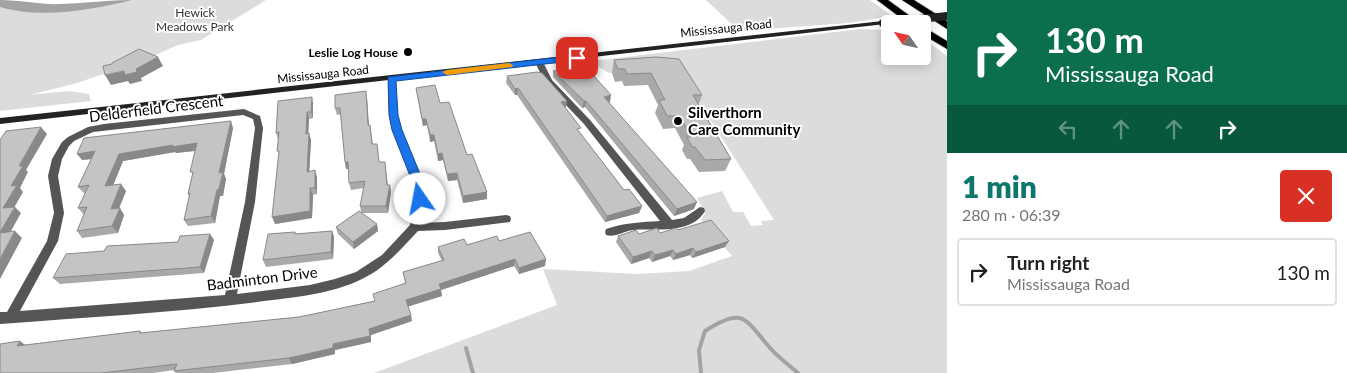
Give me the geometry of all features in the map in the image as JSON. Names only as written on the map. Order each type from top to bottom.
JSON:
[{"type":"highway","points":[[882,0],[903,15]]},
{"type":"highway","points":[[907,0],[947,26]]},
{"type":"highway","points":[[931,34],[947,46]]},
{"type":"main road","name":"Mississauga Road","points":[[0,121],[947,16]]},
{"type":"street","points":[[539,62],[548,81],[587,122],[669,224]]},
{"type":"street","points":[[391,79],[397,130],[419,186],[420,199],[415,227],[445,226],[506,219]]},
{"type":"street","name":"Delderfield Crescent","points":[[5,318],[52,241],[59,213],[54,176],[57,159],[65,144],[79,134],[91,129],[244,112],[257,118],[259,128],[250,202],[230,300]]},
{"type":"street","points":[[610,232],[632,226],[669,224],[691,220],[700,211]]},
{"type":"street","name":"Badminton Drive","points":[[5,318],[230,300],[310,290],[336,284],[360,275],[386,258],[415,227]]},
{"type":"green space","name":"Hewick Meadows Park","points":[[117,0],[266,0],[201,40],[178,45],[144,60],[74,84],[29,95],[69,91],[89,94],[91,101],[0,111],[0,7],[43,12],[91,8],[119,3]]},
{"type":"green space","points":[[706,0],[870,0],[891,15],[881,15],[881,18],[849,23],[739,31]]},
{"type":"green space","points":[[860,29],[881,30],[881,65],[931,65],[931,44],[947,56],[947,373],[374,373],[557,305],[543,269],[638,274],[689,271],[732,256],[701,220],[705,213],[697,198],[722,191],[733,212],[743,212],[751,226],[763,225],[761,221],[774,220],[680,72],[652,69],[609,73],[592,63],[592,61]]},
{"type":"shaded area","points":[[0,0],[71,4],[132,0],[83,10],[49,13],[15,11],[0,7]]},
{"type":"building","points":[[139,49],[158,57],[136,69],[137,72],[125,75],[124,71],[105,75],[103,66],[112,64]]},
{"type":"building","points":[[656,57],[679,59],[702,95],[693,95],[731,159],[705,160],[695,147],[692,147],[687,137],[691,137],[680,116],[667,116],[659,100],[665,100],[651,73],[627,74],[625,69],[618,69],[614,60]]},
{"type":"building","points":[[585,66],[611,95],[604,97],[697,202],[677,209],[586,101],[553,71]]},
{"type":"building","points":[[542,73],[567,101],[561,102],[581,128],[577,129],[624,190],[629,189],[642,206],[607,216],[518,88],[515,89],[507,76]]},
{"type":"building","points":[[435,85],[440,103],[449,102],[467,155],[472,154],[487,192],[463,196],[457,173],[447,174],[442,153],[438,154],[434,135],[430,135],[426,119],[422,119],[416,88]]},
{"type":"building","points":[[366,91],[368,125],[370,125],[372,144],[377,144],[379,162],[385,162],[387,185],[390,185],[386,206],[360,206],[365,181],[349,183],[348,162],[345,162],[340,108],[335,108],[335,95]]},
{"type":"building","points":[[312,97],[311,112],[307,112],[306,134],[309,133],[307,172],[315,170],[315,188],[310,188],[310,211],[272,217],[279,151],[277,151],[279,132],[276,133],[278,101]]},
{"type":"building","points":[[231,121],[219,173],[223,172],[211,216],[184,220],[193,172],[190,172],[197,143],[172,147],[173,145],[119,154],[105,186],[121,184],[111,209],[120,208],[112,226],[77,231],[87,207],[78,208],[89,185],[78,187],[95,151],[77,154],[84,138]]},
{"type":"building","points":[[41,127],[19,166],[23,166],[11,186],[17,185],[3,208],[15,207],[0,232],[0,140],[6,131]]},
{"type":"building","points":[[359,211],[377,224],[353,242],[336,227]]},
{"type":"building","points":[[711,220],[729,241],[696,252],[693,248],[676,254],[673,250],[655,255],[652,251],[633,257],[618,236],[636,230],[639,234],[657,228],[660,233],[676,228],[678,230]]},
{"type":"building","points":[[15,231],[0,259],[0,233]]},
{"type":"building","points":[[332,231],[331,252],[263,260],[268,234]]},
{"type":"building","points":[[530,232],[546,259],[519,268],[515,259],[439,284],[441,289],[406,300],[411,315],[369,329],[370,336],[333,344],[333,348],[289,358],[174,371],[177,364],[101,373],[0,373],[0,344],[20,341],[17,346],[140,331],[140,333],[299,317],[375,301],[373,294],[406,283],[403,272],[444,260],[438,247],[464,239],[467,245],[497,236],[499,241]]},
{"type":"building","points":[[210,234],[200,267],[53,278],[66,254],[104,251],[107,246],[178,242],[180,236]]},
{"type":"waterway","points":[[701,373],[699,350],[705,331],[718,323],[737,318],[743,319],[749,324],[774,352],[798,373]]},
{"type":"waterway","points":[[466,348],[473,373]]},
{"type":"slow traffic","points":[[447,72],[509,65]]},
{"type":"place","name":"Leslie Log House","points":[[408,52]]},
{"type":"place","name":"Silverthorn Care Community","points":[[678,121]]},
{"type":"route","points":[[420,199],[419,186],[397,130],[391,79],[577,58]]}]
